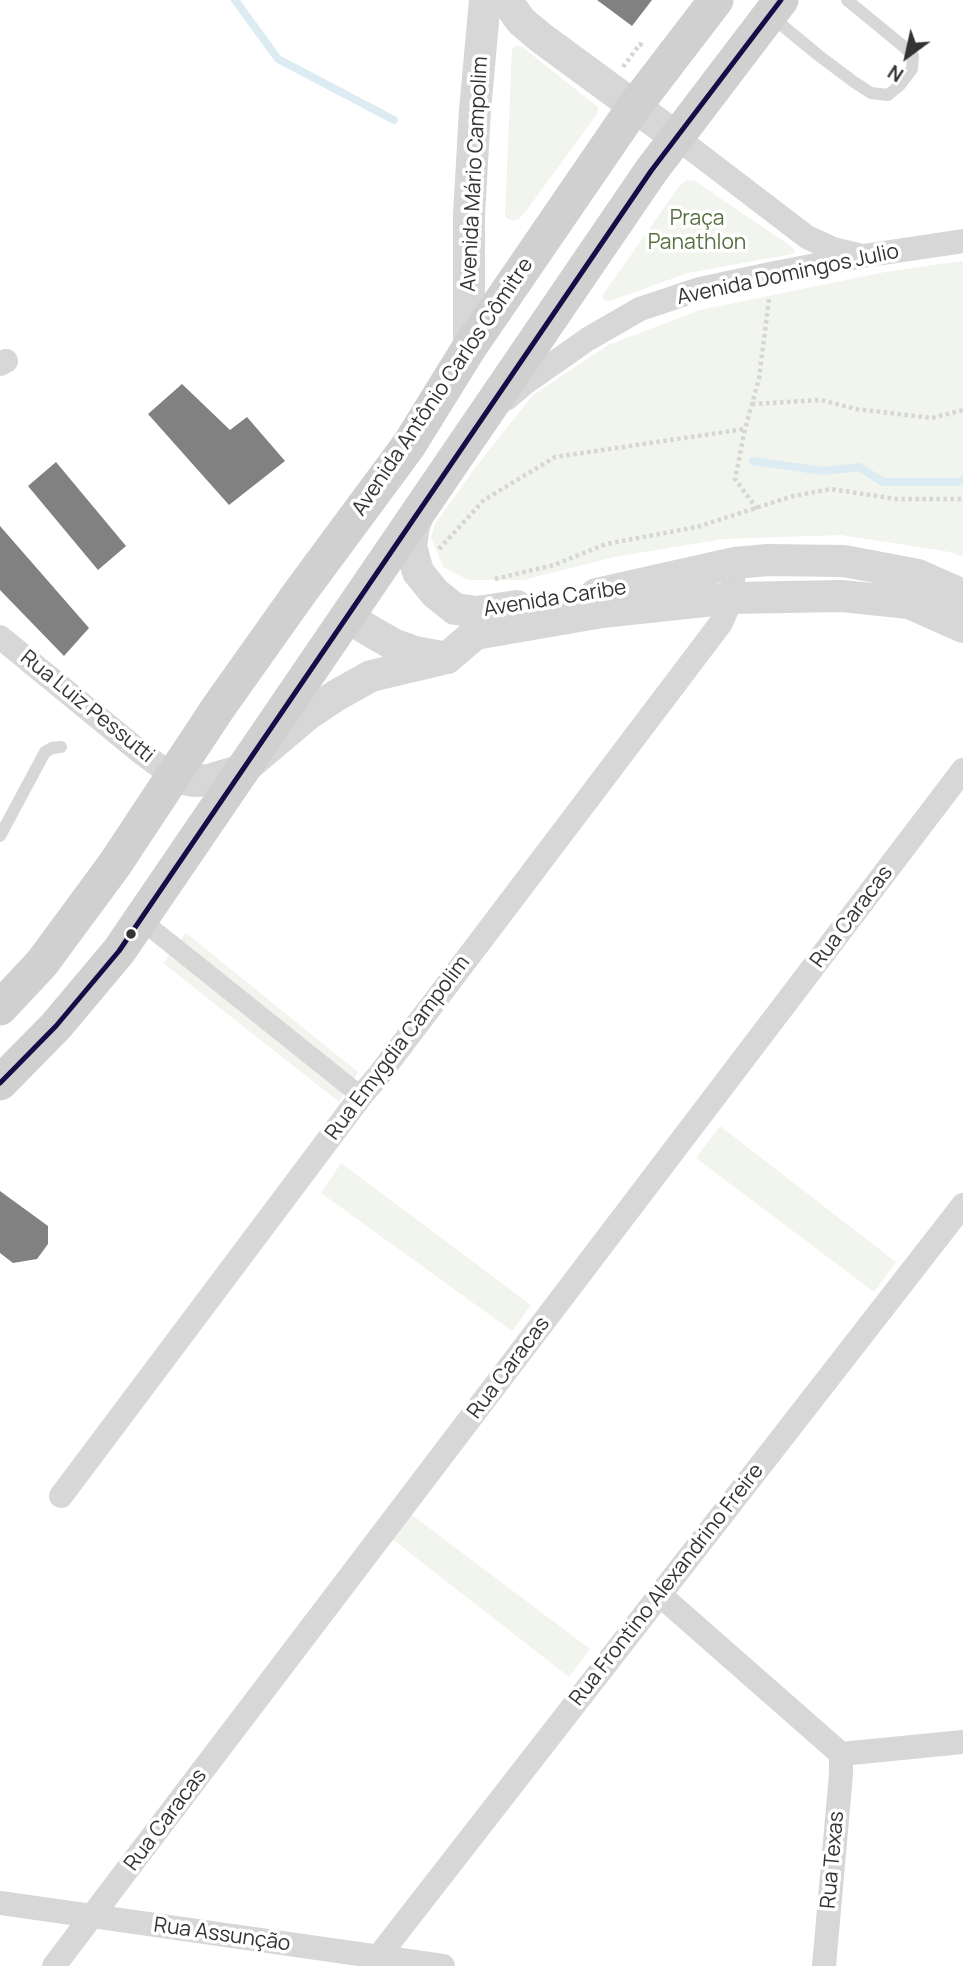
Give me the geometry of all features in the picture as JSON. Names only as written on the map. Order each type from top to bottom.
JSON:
[{"type":"main road","name":"Avenida Antônio Carlos Cômitre","points":[[0,1008],[42,963],[115,864],[218,708],[409,445],[469,348],[634,107],[716,0]]},
{"type":"main road","points":[[0,1083],[57,1026],[119,951],[676,137],[775,7]]},
{"type":"main road","points":[[348,615],[334,598],[336,580],[447,423],[469,348]]},
{"type":"street","name":"Avenida Mário Campolim","points":[[469,348],[469,216],[485,0]]},
{"type":"street","points":[[506,0],[522,21],[540,37],[807,237],[834,249],[863,256]]},
{"type":"street","name":"Avenida Domingos Julio","points":[[482,420],[546,368],[588,339],[640,309],[701,289],[863,256],[963,241]]},
{"type":"street","name":"Avenida Caribe","points":[[423,504],[414,526],[411,546],[418,572],[435,593],[456,609],[477,612],[608,592],[734,563],[768,559],[844,561],[918,575],[963,595]]},
{"type":"street","points":[[732,598],[734,563]]},
{"type":"street","name":"Avenida Caribe","points":[[242,770],[307,715],[348,689],[371,676],[447,658],[475,634],[602,612],[732,598],[842,596],[909,603],[963,627]]},
{"type":"street","name":"Rua Emygdia Campolim","points":[[61,1496],[721,623],[732,598]]},
{"type":"street","points":[[348,615],[370,632],[393,644],[415,653],[447,658]]},
{"type":"street","name":"Rua Luiz Pessutti","points":[[0,637],[174,777]]},
{"type":"street","points":[[174,777],[194,781],[208,780],[242,770]]},
{"type":"street","name":"Rua Caracas","points":[[54,1966],[963,770]]},
{"type":"street","points":[[141,920],[361,1096]]},
{"type":"street","name":"Rua Frontino Alexandrino Freire","points":[[375,1961],[963,1205]]},
{"type":"street","points":[[660,1595],[841,1754],[963,1742]]},
{"type":"street","name":"Rua Texas","points":[[824,1966],[841,1754]]},
{"type":"street","name":"Rua Assunção","points":[[0,1903],[375,1961],[443,1966]]},
{"type":"lane","points":[[775,7],[818,55],[871,93],[888,95],[912,69],[913,56],[847,0]]},
{"type":"lane","points":[[0,836],[45,752],[61,747]]},
{"type":"path","points":[[757,509],[735,479],[758,379],[775,274]]},
{"type":"path","points":[[752,404],[821,400],[856,409],[932,418],[963,410]]},
{"type":"path","points":[[477,612],[474,584],[554,565],[606,544],[696,527],[793,496],[831,489],[896,499],[963,499]]},
{"type":"green space","points":[[521,46],[598,107],[597,114],[526,211],[514,221],[505,215],[512,49]]},
{"type":"green space","name":"Praça Panathlon","points":[[687,180],[695,181],[792,247],[795,250],[793,254],[688,273],[605,301],[602,296],[680,185]]},
{"type":"green space","points":[[963,261],[963,557],[950,552],[841,535],[724,539],[614,557],[524,580],[468,580],[443,567],[431,537],[435,524],[475,468],[533,395],[608,345],[700,310],[885,272]]},
{"type":"green space","points":[[186,933],[358,1072],[339,1102],[163,963]]},
{"type":"green space","points":[[720,1126],[896,1262],[874,1292],[696,1158]]},
{"type":"green space","points":[[341,1163],[531,1305],[512,1331],[321,1193]]},
{"type":"green space","points":[[412,1515],[590,1649],[569,1677],[392,1539]]},
{"type":"building","points":[[597,0],[652,0],[632,26]]},
{"type":"building","points":[[182,384],[230,430],[247,417],[285,461],[229,505],[148,414]]},
{"type":"building","points":[[56,462],[126,546],[98,570],[28,486]]},
{"type":"building","points":[[0,526],[89,628],[64,656],[0,590]]},
{"type":"building","points":[[0,1191],[48,1226],[48,1244],[37,1259],[13,1263],[0,1253]]},
{"type":"waterway","points":[[235,0],[278,59],[394,120]]},
{"type":"waterway","points":[[753,461],[823,471],[859,467],[883,482],[963,480]]},
{"type":"transit line","points":[[0,1083],[56,1026],[119,951],[651,171],[781,0]]}]
